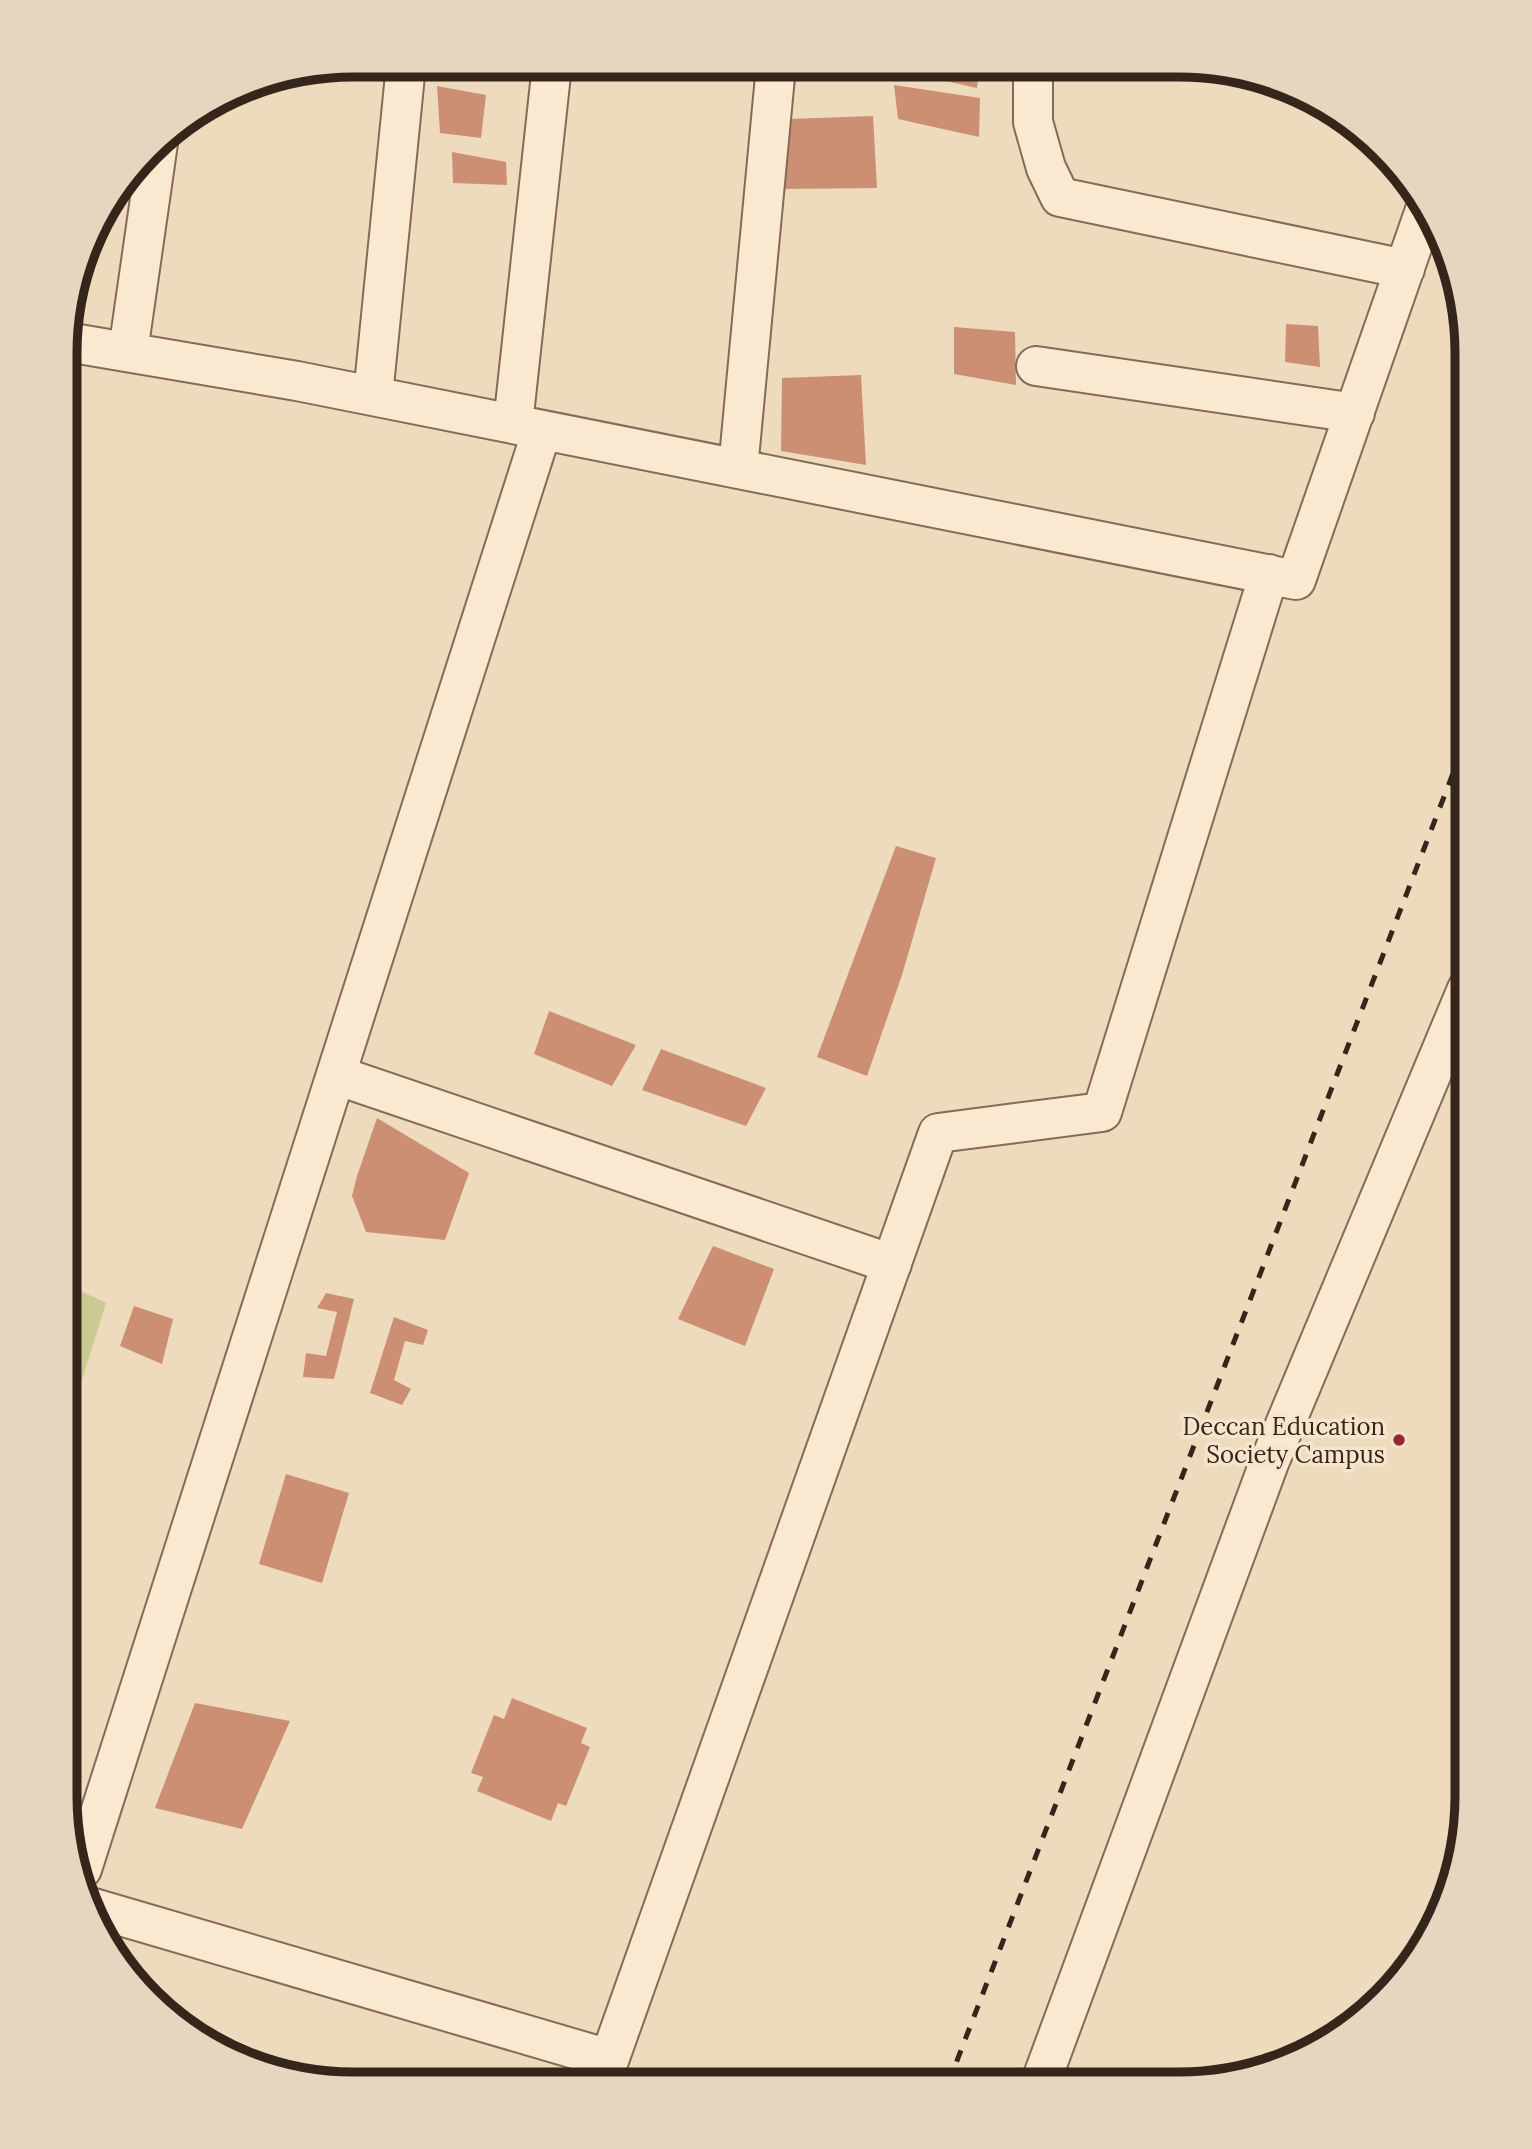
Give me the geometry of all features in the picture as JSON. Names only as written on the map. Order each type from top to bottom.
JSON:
[{"type":"street","points":[[373,396],[405,77]]},
{"type":"street","points":[[84,1861],[336,1075],[527,427],[551,77]]},
{"type":"street","points":[[737,469],[775,77]]},
{"type":"street","points":[[1033,77],[1033,122],[1046,168],[1060,197],[1405,270]]},
{"type":"street","points":[[128,352],[155,161]]},
{"type":"street","points":[[78,344],[373,396],[1296,580],[1421,221]]},
{"type":"street","points":[[1036,366],[1355,413]]},
{"type":"street","points":[[101,1910],[605,2071],[938,1133],[1102,1112],[1269,575]]},
{"type":"street","points":[[1044,2072],[1269,1463],[1455,1018]]},
{"type":"street","points":[[336,1075],[892,1264]]},
{"type":"green space","points":[[77,1289],[106,1303],[80,1386],[77,1386]]},
{"type":"building","points":[[928,77],[978,77],[977,88]]},
{"type":"building","points":[[894,85],[980,98],[979,137],[898,119]]},
{"type":"building","points":[[437,86],[486,95],[481,138],[440,133]]},
{"type":"building","points":[[873,116],[877,188],[784,189],[789,119]]},
{"type":"building","points":[[452,152],[506,162],[507,185],[453,183]]},
{"type":"building","points":[[1286,324],[1318,326],[1320,367],[1285,362]]},
{"type":"building","points":[[954,327],[1015,332],[1016,385],[954,374]]},
{"type":"building","points":[[861,375],[866,465],[781,451],[782,378]]},
{"type":"building","points":[[896,846],[936,858],[902,975],[867,1076],[817,1057]]},
{"type":"building","points":[[549,1011],[636,1045],[612,1086],[534,1054]]},
{"type":"building","points":[[661,1049],[766,1088],[746,1126],[642,1090]]},
{"type":"building","points":[[377,1118],[469,1173],[445,1240],[366,1232],[352,1196]]},
{"type":"building","points":[[713,1246],[774,1269],[745,1346],[678,1319]]},
{"type":"building","points":[[326,1293],[354,1299],[334,1379],[303,1377],[306,1353],[326,1356],[337,1312],[317,1308]]},
{"type":"building","points":[[134,1306],[173,1319],[162,1364],[120,1346]]},
{"type":"building","points":[[394,1317],[428,1330],[423,1345],[405,1341],[394,1380],[411,1389],[402,1405],[370,1393]]},
{"type":"building","points":[[286,1474],[349,1493],[322,1583],[259,1564]]},
{"type":"building","points":[[512,1698],[587,1728],[581,1743],[590,1747],[566,1806],[558,1803],[551,1821],[477,1791],[483,1777],[471,1773],[494,1715],[504,1719]]},
{"type":"building","points":[[195,1703],[290,1721],[242,1829],[155,1808]]},
{"type":"railway","points":[[953,2072],[1455,768]]},
{"type":"place","name":"Deccan Education Society Campus","points":[[1399,1440]]}]
